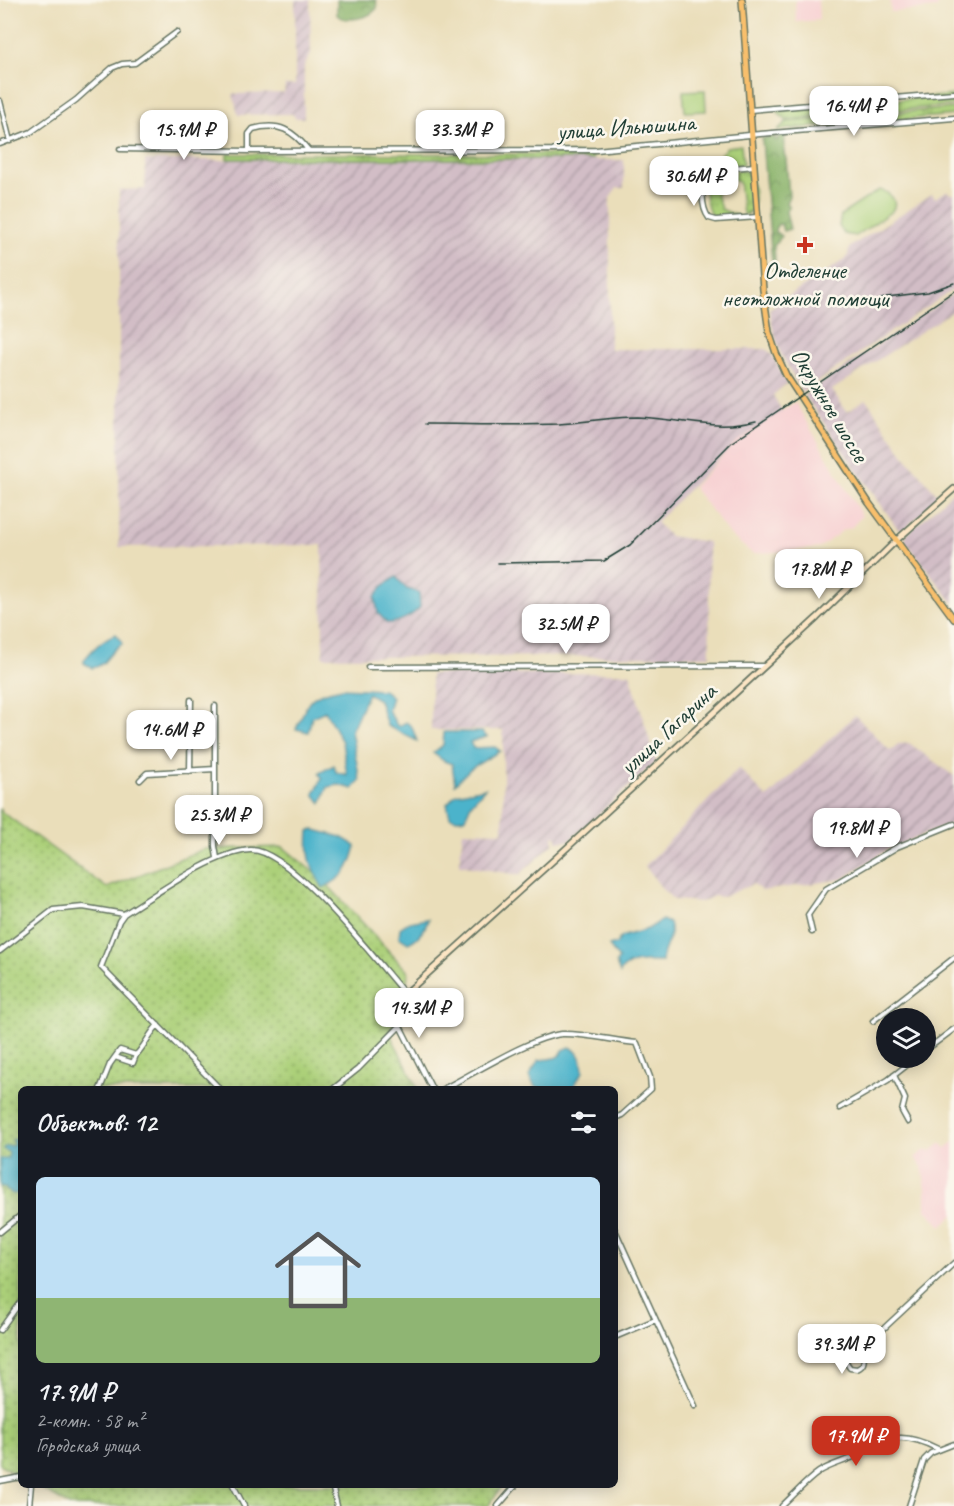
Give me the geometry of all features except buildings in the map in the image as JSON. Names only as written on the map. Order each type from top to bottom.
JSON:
[{"type":"main road","name":"Окружное шоссе","points":[[741,0],[766,315],[776,353],[799,396],[895,541],[953,617]]},
{"type":"street","points":[[0,144],[31,132],[55,117],[112,68],[135,63],[177,32]]},
{"type":"street","points":[[750,110],[954,93]]},
{"type":"street","points":[[0,101],[10,141]]},
{"type":"street","name":"улица Ильюшина","points":[[120,149],[596,150],[954,118]]},
{"type":"street","points":[[249,151],[249,134],[253,129],[281,127],[290,131],[309,151]]},
{"type":"street","points":[[754,166],[708,172],[703,183],[705,212],[709,218],[716,220],[758,217]]},
{"type":"street","name":"улица Гагарина","points":[[405,994],[817,618],[895,541],[954,489]]},
{"type":"street","points":[[368,667],[764,666]]},
{"type":"street","points":[[190,771],[191,700]]},
{"type":"street","points":[[215,706],[215,846],[217,858]]},
{"type":"street","points":[[184,738],[215,738]]},
{"type":"street","points":[[140,780],[147,773],[215,769]]},
{"type":"street","points":[[812,932],[808,915],[826,889],[897,847],[954,824]]},
{"type":"street","points":[[217,1086],[101,967],[119,921],[124,914],[217,858],[244,850],[262,850],[286,866],[318,895],[405,994],[407,1005],[400,1026],[358,1069],[337,1086]]},
{"type":"street","points":[[0,951],[53,910],[83,907],[124,914]]},
{"type":"street","points":[[873,1021],[954,958]]},
{"type":"street","points":[[115,1057],[133,1063],[148,1035],[158,1025]]},
{"type":"street","points":[[400,1026],[430,1086]]},
{"type":"street","points":[[936,1042],[954,1029]]},
{"type":"street","points":[[449,1086],[534,1042],[551,1036],[564,1034],[637,1043],[650,1077],[651,1089],[618,1117]]},
{"type":"street","points":[[101,1086],[120,1050],[136,1055]]},
{"type":"street","points":[[840,1108],[903,1068]]},
{"type":"street","points":[[894,1075],[905,1099],[902,1111],[908,1122]]},
{"type":"street","points":[[0,1232],[18,1217]]},
{"type":"street","points":[[618,1237],[696,1407]]},
{"type":"street","points":[[866,1345],[863,1352],[865,1360],[863,1365],[857,1369],[850,1368],[846,1360],[848,1354],[866,1345],[954,1263]]},
{"type":"street","points":[[0,1330],[18,1305]]},
{"type":"street","points":[[618,1336],[655,1320]]},
{"type":"street","points":[[782,1506],[819,1472],[857,1455],[876,1443],[894,1438],[909,1438],[917,1439],[938,1449]]},
{"type":"street","points":[[909,1506],[927,1456],[954,1443]]},
{"type":"street","points":[[0,1481],[18,1478]]},
{"type":"street","points":[[29,1506],[31,1488]]},
{"type":"street","points":[[235,1488],[244,1506]]},
{"type":"street","points":[[333,1488],[337,1506]]},
{"type":"street","points":[[498,1506],[513,1488]]},
{"type":"shaded area","points":[[295,0],[310,0],[311,54],[304,66],[304,118],[296,118],[292,114],[238,115],[233,94],[284,93],[285,85],[295,85]]},
{"type":"shaded area","points":[[795,0],[818,0],[819,20],[796,22]]},
{"type":"shaded area","points":[[890,0],[937,0],[938,8],[891,12]]},
{"type":"shaded area","points":[[145,160],[624,160],[624,188],[617,188],[610,198],[610,349],[765,349],[771,353],[787,383],[773,395],[782,411],[736,442],[656,522],[669,536],[708,542],[710,656],[323,657],[322,545],[119,547],[119,190],[145,189]]},
{"type":"shaded area","points":[[947,191],[954,194],[954,289],[802,392],[780,352],[769,309],[847,258],[850,247],[932,194],[935,198]]},
{"type":"shaded area","points":[[954,293],[954,310],[832,390],[847,412],[866,399],[903,454],[937,494],[936,501],[903,530],[898,529],[804,395]]},
{"type":"shaded area","points":[[795,402],[862,516],[851,528],[843,530],[819,548],[753,554],[729,534],[693,487],[736,442]]},
{"type":"shaded area","points":[[954,491],[954,604],[905,541],[906,535]]},
{"type":"shaded area","points":[[630,673],[656,762],[569,841],[557,841],[557,837],[553,835],[554,843],[519,875],[459,865],[463,831],[503,832],[503,730],[431,730],[431,674]]},
{"type":"shaded area","points":[[855,715],[890,751],[898,744],[909,743],[954,776],[954,823],[888,849],[843,879],[762,891],[753,884],[723,897],[714,896],[702,902],[674,900],[663,890],[645,866],[739,768],[767,798]]},
{"type":"shaded area","points":[[954,1141],[954,1215],[941,1226],[926,1210],[926,1189],[922,1166],[915,1158],[923,1151],[931,1151],[941,1143],[946,1148]]},
{"type":"green space","points":[[337,0],[376,0],[377,8],[364,17],[346,19],[337,15]]},
{"type":"green space","points":[[705,90],[706,111],[685,112],[683,91]]},
{"type":"green space","points":[[954,95],[954,105],[786,120],[778,113],[778,110]]},
{"type":"green space","points":[[954,108],[954,115],[778,130],[786,122]]},
{"type":"green space","points":[[778,136],[785,136],[784,153],[789,196],[786,203],[789,208],[786,212],[790,229],[783,231],[781,224],[778,224],[775,229],[775,232],[782,236],[774,246],[776,272],[773,274],[762,140],[775,137],[775,140],[778,140]]},
{"type":"green space","points":[[741,145],[743,164],[710,168],[727,147]]},
{"type":"green space","points":[[227,154],[593,154],[593,159],[227,159]]},
{"type":"green space","points":[[736,170],[746,171],[753,186],[753,205],[746,215],[743,213],[739,182],[734,179]]},
{"type":"green space","points":[[730,171],[724,179],[715,178],[718,181],[716,185],[719,186],[716,195],[721,209],[738,216],[713,217],[708,209],[707,177],[712,173]]},
{"type":"green space","points":[[879,190],[887,193],[894,200],[892,211],[856,236],[844,234],[839,226],[841,215]]},
{"type":"green space","points":[[0,808],[2,812],[107,888],[204,849],[283,847],[324,881],[409,973],[390,1034],[416,1086],[18,1086],[18,1475],[0,1464]]},
{"type":"green space","points":[[40,1488],[501,1488],[488,1506],[70,1506]]},
{"type":"water","points":[[396,577],[407,589],[419,592],[420,607],[405,618],[387,623],[378,613],[375,597],[383,586]]},
{"type":"water","points":[[116,634],[122,644],[105,661],[92,668],[84,663],[84,660],[98,645]]},
{"type":"water","points":[[342,688],[384,690],[392,697],[388,710],[398,727],[406,722],[412,727],[417,741],[387,726],[379,700],[368,693],[351,731],[360,781],[353,789],[339,785],[328,787],[321,803],[314,794],[322,778],[319,773],[334,765],[336,772],[347,775],[342,742],[325,711],[312,717],[308,732],[296,729],[311,700],[322,693]]},
{"type":"water","points":[[444,732],[482,732],[487,737],[470,742],[473,748],[495,747],[500,751],[470,769],[455,784],[452,764],[433,753],[443,745]]},
{"type":"water","points":[[485,788],[471,804],[465,818],[450,817],[447,804],[456,794]]},
{"type":"water","points":[[315,830],[341,837],[356,846],[346,872],[323,888],[312,867],[309,854],[309,831]]},
{"type":"water","points":[[428,919],[421,933],[412,941],[408,943],[399,937],[400,928],[409,922]]},
{"type":"water","points":[[662,920],[669,923],[670,933],[662,962],[632,963],[620,973],[616,963],[619,959],[609,946],[616,944],[621,937],[648,929]]},
{"type":"water","points":[[570,1047],[580,1057],[583,1072],[574,1086],[534,1086],[529,1076],[539,1060],[559,1056],[563,1050]]},
{"type":"water","points":[[18,1138],[18,1193],[13,1194],[0,1186],[0,1159],[8,1159],[9,1152],[4,1150],[4,1147],[14,1145],[12,1140]]},
{"type":"railway","points":[[864,306],[887,297],[928,292],[954,283]]},
{"type":"railway","points":[[498,563],[604,561],[630,545],[732,442],[954,291]]},
{"type":"railway","points":[[425,424],[542,425],[637,417],[711,425],[756,421]]},
{"type":"place","name":"Отделение неотложной помощи","points":[[805,245]]}]
